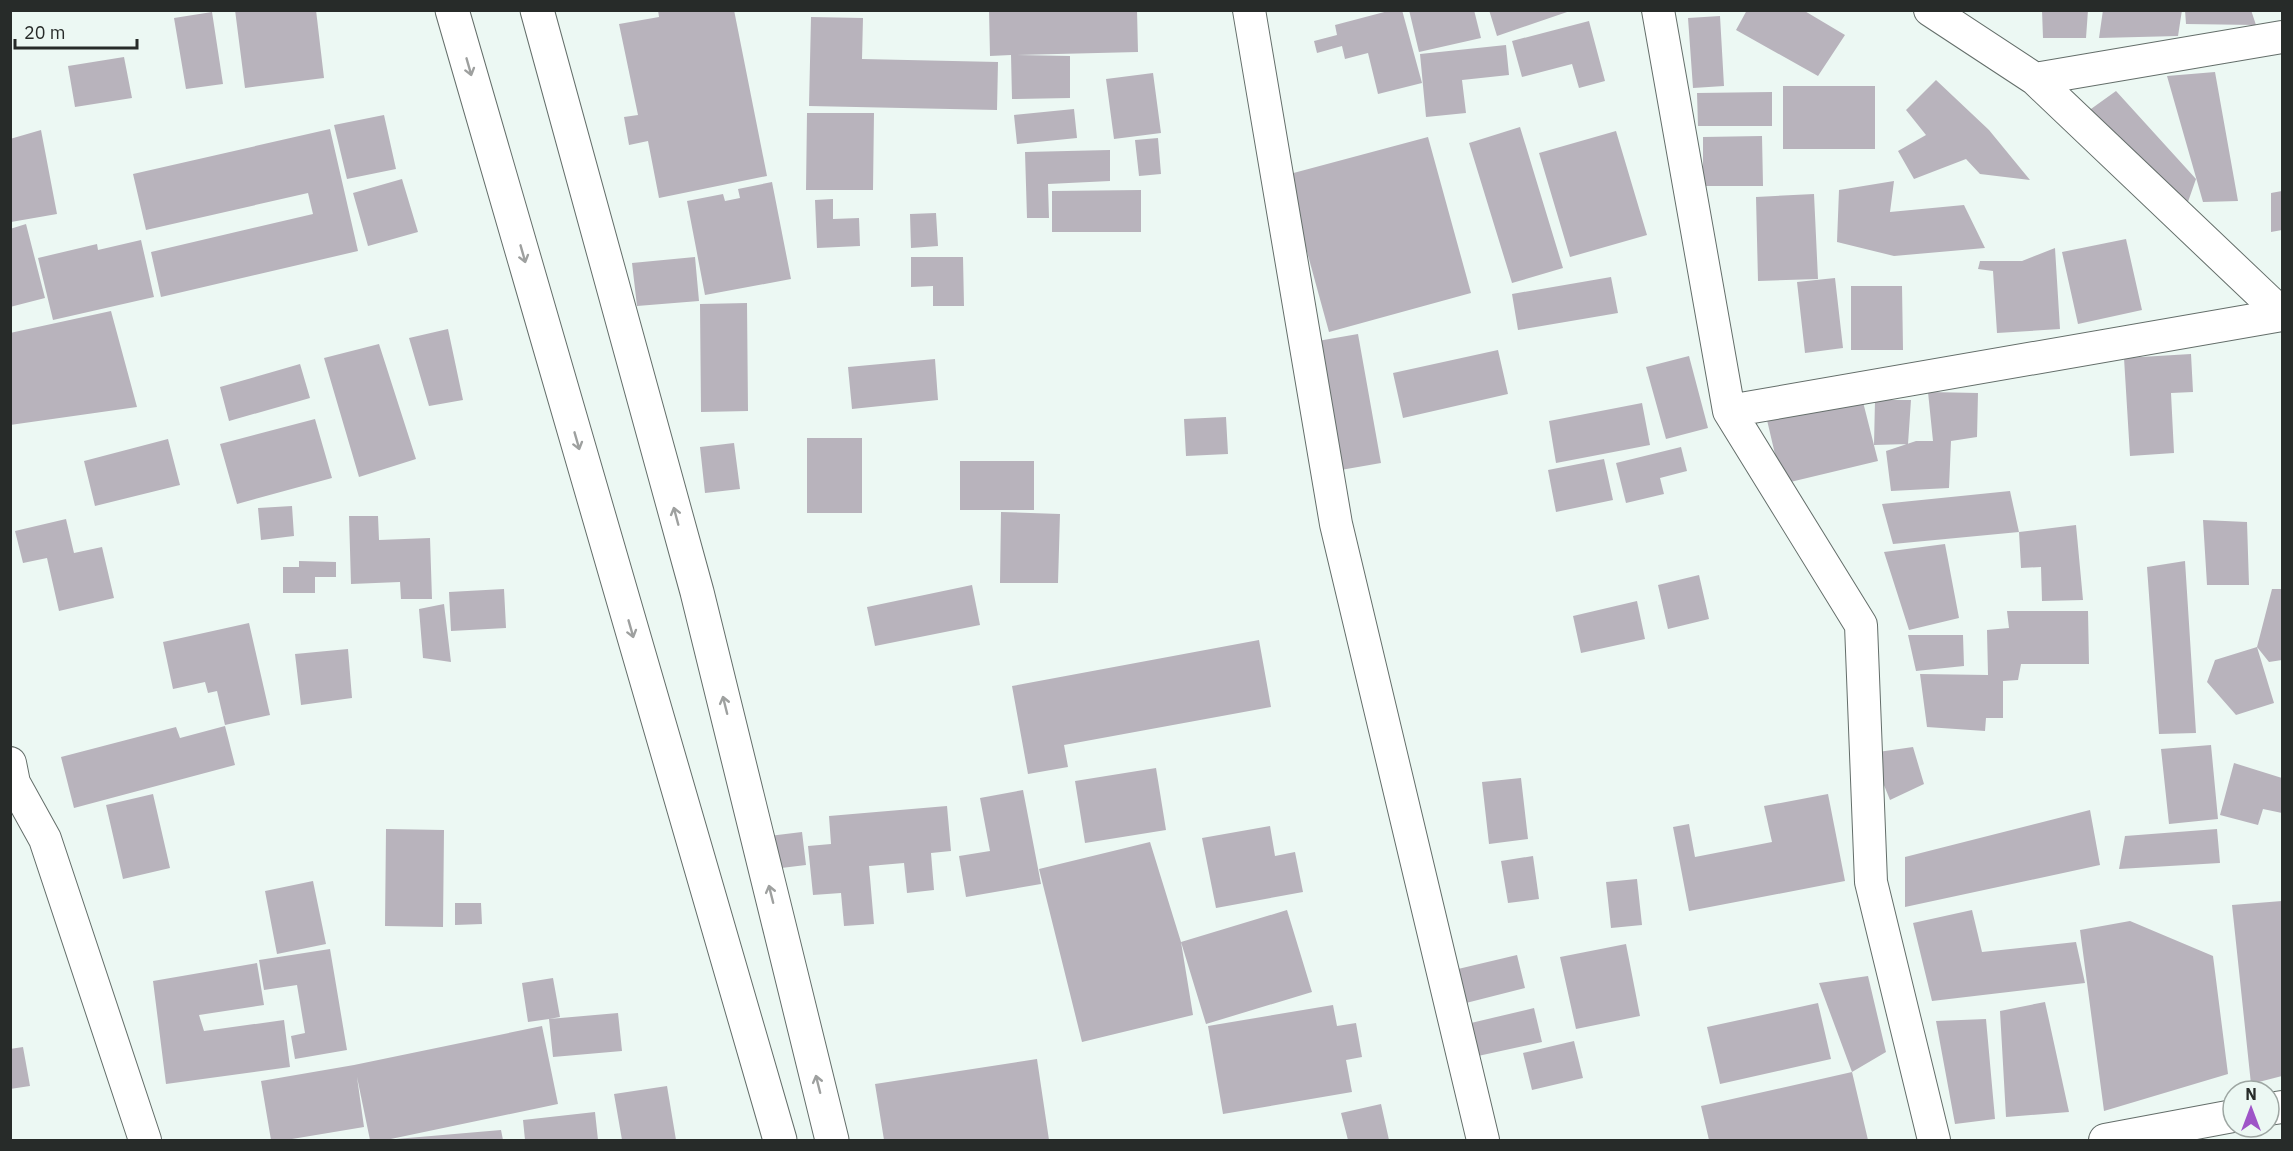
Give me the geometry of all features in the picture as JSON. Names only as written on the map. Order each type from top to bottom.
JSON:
[{"type":"main road","points":[[452,10],[780,1140]]},
{"type":"main road","points":[[537,10],[697,592],[832,1140]]},
{"type":"street","points":[[1249,10],[1336,524],[1483,1140]]},
{"type":"street","points":[[1658,10],[1729,411],[1860,625],[1871,882],[1934,1140]]},
{"type":"street","points":[[1930,10],[2035,79],[2283,314]]},
{"type":"street","points":[[2035,79],[2283,37]]},
{"type":"street","points":[[1729,411],[2283,314]]},
{"type":"street","points":[[10,763],[14,783],[45,839],[145,1140]]},
{"type":"street","points":[[2105,1140],[2221,1118]]},
{"type":"building","points":[[235,10],[316,10],[324,78],[245,88]]},
{"type":"building","points":[[658,10],[734,10],[767,176],[659,198],[648,141],[629,145],[624,117],[638,115],[619,24],[659,17]]},
{"type":"building","points":[[989,10],[1137,10],[1138,52],[1017,55],[1070,56],[1070,98],[1012,99],[1011,55],[990,56]]},
{"type":"building","points":[[1392,10],[1402,10],[1422,83],[1378,94],[1368,53],[1345,59],[1342,46],[1317,53],[1314,41],[1337,35],[1335,25]]},
{"type":"building","points":[[1409,10],[1474,10],[1481,38],[1419,52]]},
{"type":"building","points":[[1489,10],[1570,10],[1570,11],[1497,36]]},
{"type":"building","points":[[1747,10],[1803,10],[1845,35],[1818,76],[1736,30]]},
{"type":"building","points":[[2042,10],[2088,10],[2086,38],[2043,38]]},
{"type":"building","points":[[2103,10],[2182,10],[2178,36],[2099,38]]},
{"type":"building","points":[[2185,10],[2251,10],[2256,25],[2186,24]]},
{"type":"building","points":[[212,12],[223,84],[186,89],[174,18]]},
{"type":"building","points":[[1720,16],[1724,86],[1693,88],[1688,18]]},
{"type":"building","points":[[811,17],[863,18],[862,59],[998,62],[997,110],[809,106]]},
{"type":"building","points":[[1589,21],[1605,81],[1579,88],[1572,64],[1522,77],[1512,41]]},
{"type":"building","points":[[1506,45],[1509,75],[1462,80],[1466,113],[1426,117],[1420,54]]},
{"type":"building","points":[[124,57],[132,98],[75,107],[68,66]]},
{"type":"building","points":[[2215,72],[2238,201],[2203,202],[2167,76]]},
{"type":"building","points":[[1153,73],[1161,133],[1114,139],[1106,79]]},
{"type":"building","points":[[1936,80],[1989,130],[2030,180],[1980,174],[1966,159],[1914,179],[1898,151],[1926,135],[1906,110]]},
{"type":"building","points":[[1783,86],[1875,86],[1875,149],[1783,149]]},
{"type":"building","points":[[2116,91],[2196,179],[2182,219],[2077,119]]},
{"type":"building","points":[[1772,92],[1772,126],[1698,126],[1697,93]]},
{"type":"building","points":[[1074,109],[1077,138],[1017,144],[1014,115]]},
{"type":"building","points":[[807,113],[874,113],[873,190],[806,190]]},
{"type":"building","points":[[384,115],[396,169],[347,179],[334,125]]},
{"type":"building","points":[[1520,127],[1563,268],[1512,283],[1469,143]]},
{"type":"building","points":[[330,129],[358,251],[161,297],[151,252],[313,214],[308,193],[146,230],[133,174]]},
{"type":"building","points":[[41,130],[57,214],[11,222],[10,139]]},
{"type":"building","points":[[1616,131],[1647,235],[1570,257],[1539,153]]},
{"type":"building","points":[[1762,136],[1763,186],[1703,186],[1703,137]]},
{"type":"building","points":[[1428,137],[1471,293],[1329,332],[1286,175]]},
{"type":"building","points":[[1158,138],[1161,174],[1139,176],[1135,140]]},
{"type":"building","points":[[1110,150],[1110,181],[1048,184],[1049,218],[1027,218],[1025,152]]},
{"type":"building","points":[[402,179],[418,232],[368,246],[353,193]]},
{"type":"building","points":[[1894,181],[1890,212],[1964,205],[1985,248],[1894,256],[1837,242],[1839,190]]},
{"type":"building","points":[[772,182],[791,279],[705,295],[687,201],[723,194],[725,201],[740,198],[738,189]]},
{"type":"building","points":[[1141,190],[1141,232],[1052,232],[1052,191]]},
{"type":"building","points":[[2282,191],[2282,230],[2271,232],[2271,193]]},
{"type":"building","points":[[1814,194],[1818,279],[1758,281],[1756,197]]},
{"type":"building","points":[[833,199],[833,219],[859,218],[860,246],[817,248],[815,200]]},
{"type":"building","points":[[936,213],[938,246],[911,248],[910,214]]},
{"type":"building","points":[[26,224],[45,298],[10,307],[10,229]]},
{"type":"building","points":[[2126,239],[2142,310],[2078,324],[2062,252]]},
{"type":"building","points":[[141,240],[154,297],[53,320],[38,258],[97,244],[98,250]]},
{"type":"building","points":[[2055,248],[2060,329],[1997,333],[1993,271],[1978,269],[1980,261],[2022,261]]},
{"type":"building","points":[[695,257],[699,301],[637,306],[632,263]]},
{"type":"building","points":[[911,257],[963,257],[964,306],[933,306],[933,286],[911,287]]},
{"type":"building","points":[[1611,277],[1618,313],[1518,330],[1512,294]]},
{"type":"building","points":[[1835,278],[1843,348],[1805,353],[1797,282]]},
{"type":"building","points":[[1851,286],[1902,286],[1903,350],[1851,350]]},
{"type":"building","points":[[747,303],[748,411],[701,412],[700,304]]},
{"type":"building","points":[[111,311],[137,407],[10,425],[10,333]]},
{"type":"building","points":[[448,329],[463,400],[429,406],[409,338]]},
{"type":"building","points":[[1358,334],[1381,463],[1335,471],[1312,342]]},
{"type":"building","points":[[379,344],[416,459],[359,477],[324,358]]},
{"type":"building","points":[[1498,350],[1508,394],[1403,418],[1393,373]]},
{"type":"building","points":[[2191,354],[2193,392],[2171,393],[2174,453],[2130,456],[2124,358]]},
{"type":"building","points":[[1689,356],[1708,428],[1666,439],[1646,367]]},
{"type":"building","points":[[935,359],[938,400],[852,409],[848,367]]},
{"type":"building","points":[[300,364],[310,398],[229,421],[220,387]]},
{"type":"building","points":[[1928,392],[1978,393],[1977,437],[1951,441],[1949,488],[1891,491],[1886,451],[1916,441],[1933,441]]},
{"type":"building","points":[[1862,398],[1878,461],[1782,484],[1767,420]]},
{"type":"building","points":[[1875,400],[1911,400],[1908,444],[1874,445]]},
{"type":"building","points":[[1642,403],[1650,445],[1556,463],[1549,421]]},
{"type":"building","points":[[1226,417],[1228,454],[1186,456],[1184,419]]},
{"type":"building","points":[[315,419],[332,478],[237,504],[220,444]]},
{"type":"building","points":[[807,438],[862,438],[862,513],[807,513]]},
{"type":"building","points":[[168,439],[180,485],[95,506],[84,461]]},
{"type":"building","points":[[734,443],[740,489],[705,493],[700,447]]},
{"type":"building","points":[[1681,447],[1687,471],[1660,478],[1664,494],[1626,503],[1616,463]]},
{"type":"building","points":[[1604,459],[1613,500],[1556,512],[1548,470]]},
{"type":"building","points":[[960,461],[1034,461],[1034,510],[960,510]]},
{"type":"building","points":[[2010,491],[2019,532],[1893,544],[1882,504]]},
{"type":"building","points":[[292,506],[294,536],[261,540],[258,508]]},
{"type":"building","points":[[1001,512],[1060,514],[1058,583],[1000,583]]},
{"type":"building","points":[[349,516],[378,516],[379,540],[430,538],[432,599],[401,599],[400,582],[351,584]]},
{"type":"building","points":[[66,519],[74,553],[102,547],[114,598],[59,611],[47,558],[23,563],[15,531]]},
{"type":"building","points":[[2203,520],[2247,522],[2249,585],[2207,585]]},
{"type":"building","points":[[2076,525],[2083,600],[2042,601],[2041,567],[2021,568],[2019,532]]},
{"type":"building","points":[[1945,544],[1959,618],[1909,630],[1884,552]]},
{"type":"building","points":[[299,561],[336,562],[336,577],[315,577],[315,593],[283,593],[283,567],[299,567]]},
{"type":"building","points":[[2185,561],[2196,733],[2159,734],[2147,567]]},
{"type":"building","points":[[1699,575],[1709,619],[1668,629],[1658,585]]},
{"type":"building","points":[[972,585],[980,625],[875,646],[867,607]]},
{"type":"building","points":[[504,589],[506,628],[451,631],[449,592]]},
{"type":"building","points":[[2272,589],[2282,589],[2282,660],[2269,662],[2257,647]]},
{"type":"building","points":[[1637,601],[1645,639],[1581,653],[1573,616]]},
{"type":"building","points":[[444,604],[451,662],[423,658],[419,609]]},
{"type":"building","points":[[2007,611],[2088,611],[2089,664],[2021,664],[2018,680],[2003,681],[2003,718],[1986,718],[1985,731],[1927,727],[1920,674],[1988,675],[1987,630],[2009,628]]},
{"type":"building","points":[[249,623],[270,715],[225,725],[217,691],[208,693],[205,682],[173,689],[163,642]]},
{"type":"building","points":[[1908,635],[1963,635],[1964,666],[1916,671]]},
{"type":"building","points":[[1259,640],[1271,707],[1064,745],[1068,767],[1028,774],[1012,686]]},
{"type":"building","points":[[2257,647],[2274,703],[2236,715],[2207,682],[2215,660]]},
{"type":"building","points":[[348,649],[352,698],[301,705],[295,654]]},
{"type":"building","points":[[225,726],[235,765],[74,808],[61,757],[176,727],[180,738]]},
{"type":"building","points":[[2211,745],[2218,819],[2169,824],[2161,749]]},
{"type":"building","points":[[1913,747],[1924,784],[1890,800],[1871,753]]},
{"type":"building","points":[[2234,763],[2282,778],[2282,813],[2263,809],[2258,825],[2220,815]]},
{"type":"building","points":[[1156,768],[1166,830],[1085,843],[1075,781]]},
{"type":"building","points":[[1521,778],[1528,839],[1489,844],[1482,782]]},
{"type":"building","points":[[1023,790],[1041,884],[966,897],[959,856],[990,851],[980,798]]},
{"type":"building","points":[[153,794],[170,868],[123,879],[106,805]]},
{"type":"building","points":[[1828,794],[1845,881],[1689,911],[1673,827],[1689,824],[1695,857],[1772,842],[1764,806]]},
{"type":"building","points":[[947,806],[951,851],[931,853],[934,890],[907,893],[904,863],[869,866],[874,924],[844,926],[841,893],[813,895],[808,846],[831,844],[829,816]]},
{"type":"building","points":[[2090,810],[2100,865],[1905,907],[1905,857]]},
{"type":"building","points":[[1270,826],[1275,856],[1295,852],[1303,892],[1216,908],[1202,838]]},
{"type":"building","points":[[386,829],[444,830],[443,927],[385,926]]},
{"type":"building","points":[[2217,829],[2220,863],[2119,869],[2125,836]]},
{"type":"building","points":[[802,832],[806,865],[773,869],[769,836]]},
{"type":"building","points":[[1150,842],[1181,942],[1193,1015],[1082,1042],[1039,869]]},
{"type":"building","points":[[1533,856],[1539,899],[1508,903],[1501,861]]},
{"type":"building","points":[[1637,879],[1642,925],[1611,928],[1606,882]]},
{"type":"building","points":[[313,881],[326,944],[277,954],[265,891]]},
{"type":"building","points":[[2282,901],[2282,1076],[2270,1079],[2250,1079],[2232,905]]},
{"type":"building","points":[[455,903],[481,903],[482,924],[455,925]]},
{"type":"building","points":[[1287,910],[1312,992],[1206,1024],[1181,942]]},
{"type":"building","points":[[1972,910],[1982,952],[2076,942],[2085,983],[1932,1001],[1913,923]]},
{"type":"building","points":[[2130,921],[2213,956],[2228,1074],[2104,1111],[2080,930]]},
{"type":"building","points":[[1626,944],[1640,1016],[1576,1029],[1560,957]]},
{"type":"building","points":[[330,949],[347,1050],[295,1059],[291,1036],[305,1033],[297,985],[264,990],[259,960]]},
{"type":"building","points":[[1517,955],[1525,988],[1466,1003],[1458,969]]},
{"type":"building","points":[[257,963],[264,1005],[199,1015],[204,1031],[284,1020],[290,1067],[166,1084],[153,981]]},
{"type":"building","points":[[1868,976],[1886,1052],[1852,1072],[1819,983]]},
{"type":"building","points":[[553,978],[560,1017],[528,1022],[522,983]]},
{"type":"building","points":[[2045,1002],[2069,1112],[2006,1117],[2000,1011]]},
{"type":"building","points":[[1818,1003],[1831,1059],[1720,1084],[1707,1027]]},
{"type":"building","points":[[1333,1005],[1337,1026],[1356,1023],[1362,1057],[1346,1060],[1352,1092],[1223,1114],[1208,1026]]},
{"type":"building","points":[[1534,1008],[1542,1042],[1478,1056],[1471,1023]]},
{"type":"building","points":[[618,1013],[622,1051],[553,1057],[549,1019]]},
{"type":"building","points":[[1986,1019],[1995,1119],[1955,1124],[1936,1021]]},
{"type":"building","points":[[542,1026],[558,1104],[386,1140],[370,1140],[357,1077],[364,1127],[286,1140],[271,1140],[261,1081],[354,1065]]},
{"type":"building","points":[[1574,1041],[1583,1078],[1532,1090],[1523,1053]]},
{"type":"building","points":[[23,1047],[30,1086],[10,1089],[10,1049]]},
{"type":"building","points":[[1037,1059],[1049,1140],[884,1140],[875,1084]]},
{"type":"building","points":[[1852,1072],[1868,1140],[1709,1140],[1701,1106]]},
{"type":"building","points":[[667,1086],[676,1140],[622,1140],[614,1094]]},
{"type":"building","points":[[1381,1104],[1389,1140],[1348,1140],[1341,1113]]},
{"type":"building","points":[[595,1112],[598,1140],[525,1140],[523,1120]]},
{"type":"building","points":[[501,1130],[503,1140],[396,1140],[396,1139]]}]
